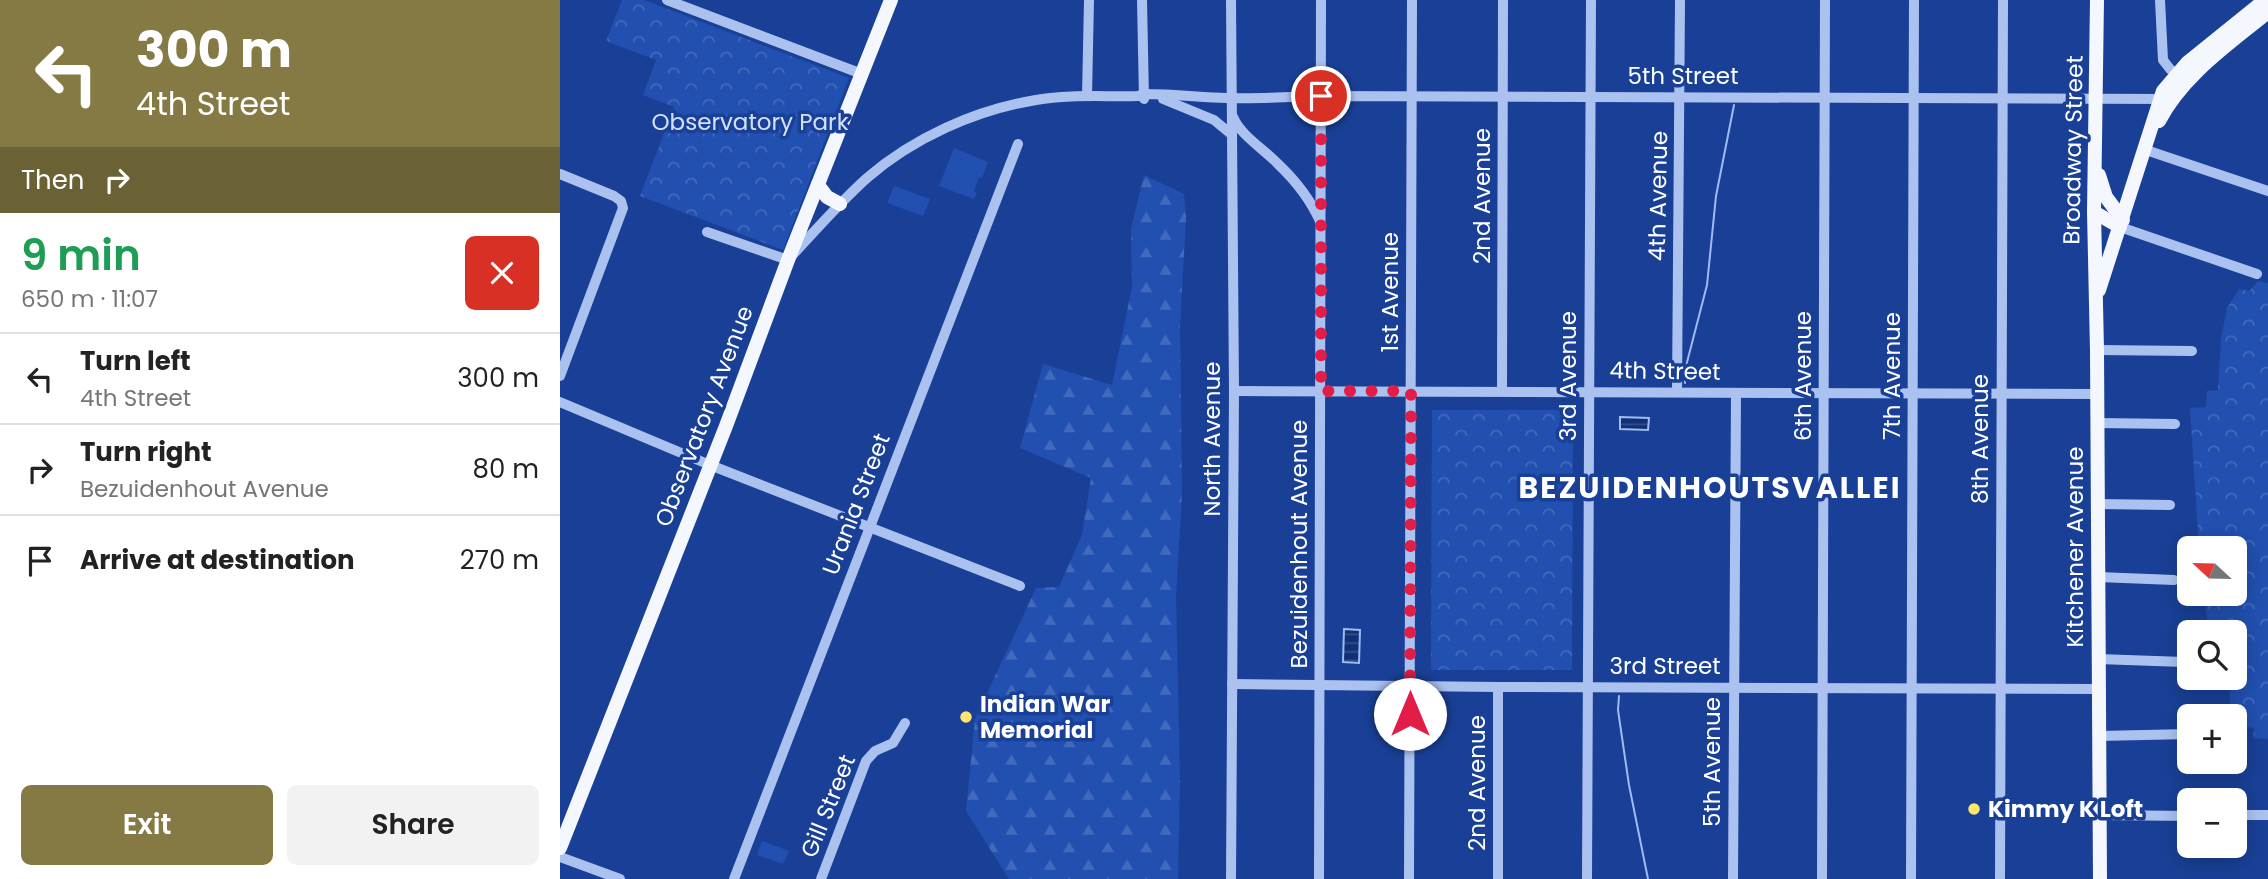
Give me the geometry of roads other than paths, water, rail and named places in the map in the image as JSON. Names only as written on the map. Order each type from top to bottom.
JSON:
[{"type":"main road","name":"Observatory Avenue","points":[[560,848],[891,0]]},
{"type":"main road","name":"Broadway Street","points":[[2095,301],[2097,0]]},
{"type":"main road","name":"Kitchener Avenue","points":[[2100,879],[2095,301],[2147,146],[2166,99],[2200,52],[2264,4]]},
{"type":"main road","points":[[2095,161],[2106,197],[2122,223]]},
{"type":"main road","points":[[818,185],[827,197],[839,204]]},
{"type":"main road","points":[[2094,212],[2122,223]]},
{"type":"street","points":[[667,0],[862,74]]},
{"type":"street","points":[[1087,96],[1088,0]]},
{"type":"street","points":[[706,232],[788,260],[839,204],[884,164],[948,127],[1036,100],[1142,96],[1142,0]]},
{"type":"street","name":"North Avenue","points":[[1231,0],[1234,391],[1231,879]]},
{"type":"street","name":"Bezuidenhout Avenue","points":[[1320,879],[1321,0]]},
{"type":"street","name":"1st Avenue","points":[[1409,879],[1412,0]]},
{"type":"street","name":"2nd Avenue","points":[[1502,391],[1503,0]]},
{"type":"street","name":"3rd Avenue","points":[[1587,879],[1591,0]]},
{"type":"street","name":"4th Avenue","points":[[1677,392],[1680,0]]},
{"type":"street","name":"6th Avenue","points":[[1822,879],[1825,0]]},
{"type":"street","name":"7th Avenue","points":[[1912,879],[1914,0]]},
{"type":"street","name":"8th Avenue","points":[[2000,879],[2003,0]]},
{"type":"street","points":[[2160,0],[2163,60],[2181,78]]},
{"type":"street","name":"5th Street","points":[[1142,96],[1186,94],[1194,97]]},
{"type":"street","name":"5th Street","points":[[1142,96],[1163,99],[1321,96],[2166,99]]},
{"type":"street","points":[[1163,99],[1214,120],[1231,134]]},
{"type":"street","points":[[1231,111],[1238,126],[1278,163],[1302,190],[1322,225]]},
{"type":"street","points":[[1231,146],[1237,139],[1247,136]]},
{"type":"street","name":"Urania Street","points":[[734,879],[1018,144]]},
{"type":"street","points":[[2147,146],[2268,191]]},
{"type":"street","points":[[560,174],[619,199],[623,205],[560,376]]},
{"type":"street","points":[[2122,223],[2257,274]]},
{"type":"street","points":[[2097,350],[2192,351]]},
{"type":"street","name":"4th Street","points":[[1234,391],[2096,394]]},
{"type":"street","name":"5th Avenue","points":[[1733,879],[1736,394]]},
{"type":"street","points":[[560,402],[710,465],[1020,586]]},
{"type":"street","points":[[2097,423],[2175,424]]},
{"type":"street","points":[[2098,505],[2170,505]]},
{"type":"street","points":[[2098,577],[2174,580]]},
{"type":"street","points":[[2098,659],[2177,662]]},
{"type":"street","name":"3rd Street","points":[[1231,684],[2099,689]]},
{"type":"street","name":"2nd Avenue","points":[[1498,687],[1498,879]]},
{"type":"street","name":"Gill Street","points":[[821,879],[866,761],[875,751],[893,743],[905,723]]},
{"type":"street","points":[[2098,736],[2177,734]]},
{"type":"street","points":[[2100,815],[2177,816]]},
{"type":"street","points":[[2247,816],[2268,816]]},
{"type":"street","points":[[560,858],[620,879]]},
{"type":"waterway","points":[[1685,383],[1685,370],[1707,285],[1716,196],[1734,105]]},
{"type":"waterway","points":[[1619,696],[1618,710],[1629,785],[1648,879]]},
{"type":"place","name":"Indian War Memorial","points":[[966,717]]},
{"type":"place","name":"Kimmy K Loft","points":[[1974,809]]},
{"type":"district","name":"BEZUIDENHOUTSVALLEI","points":[[1710,487]]},
{"type":"park label","name":"Observatory Park","points":[[750,122]]}]
